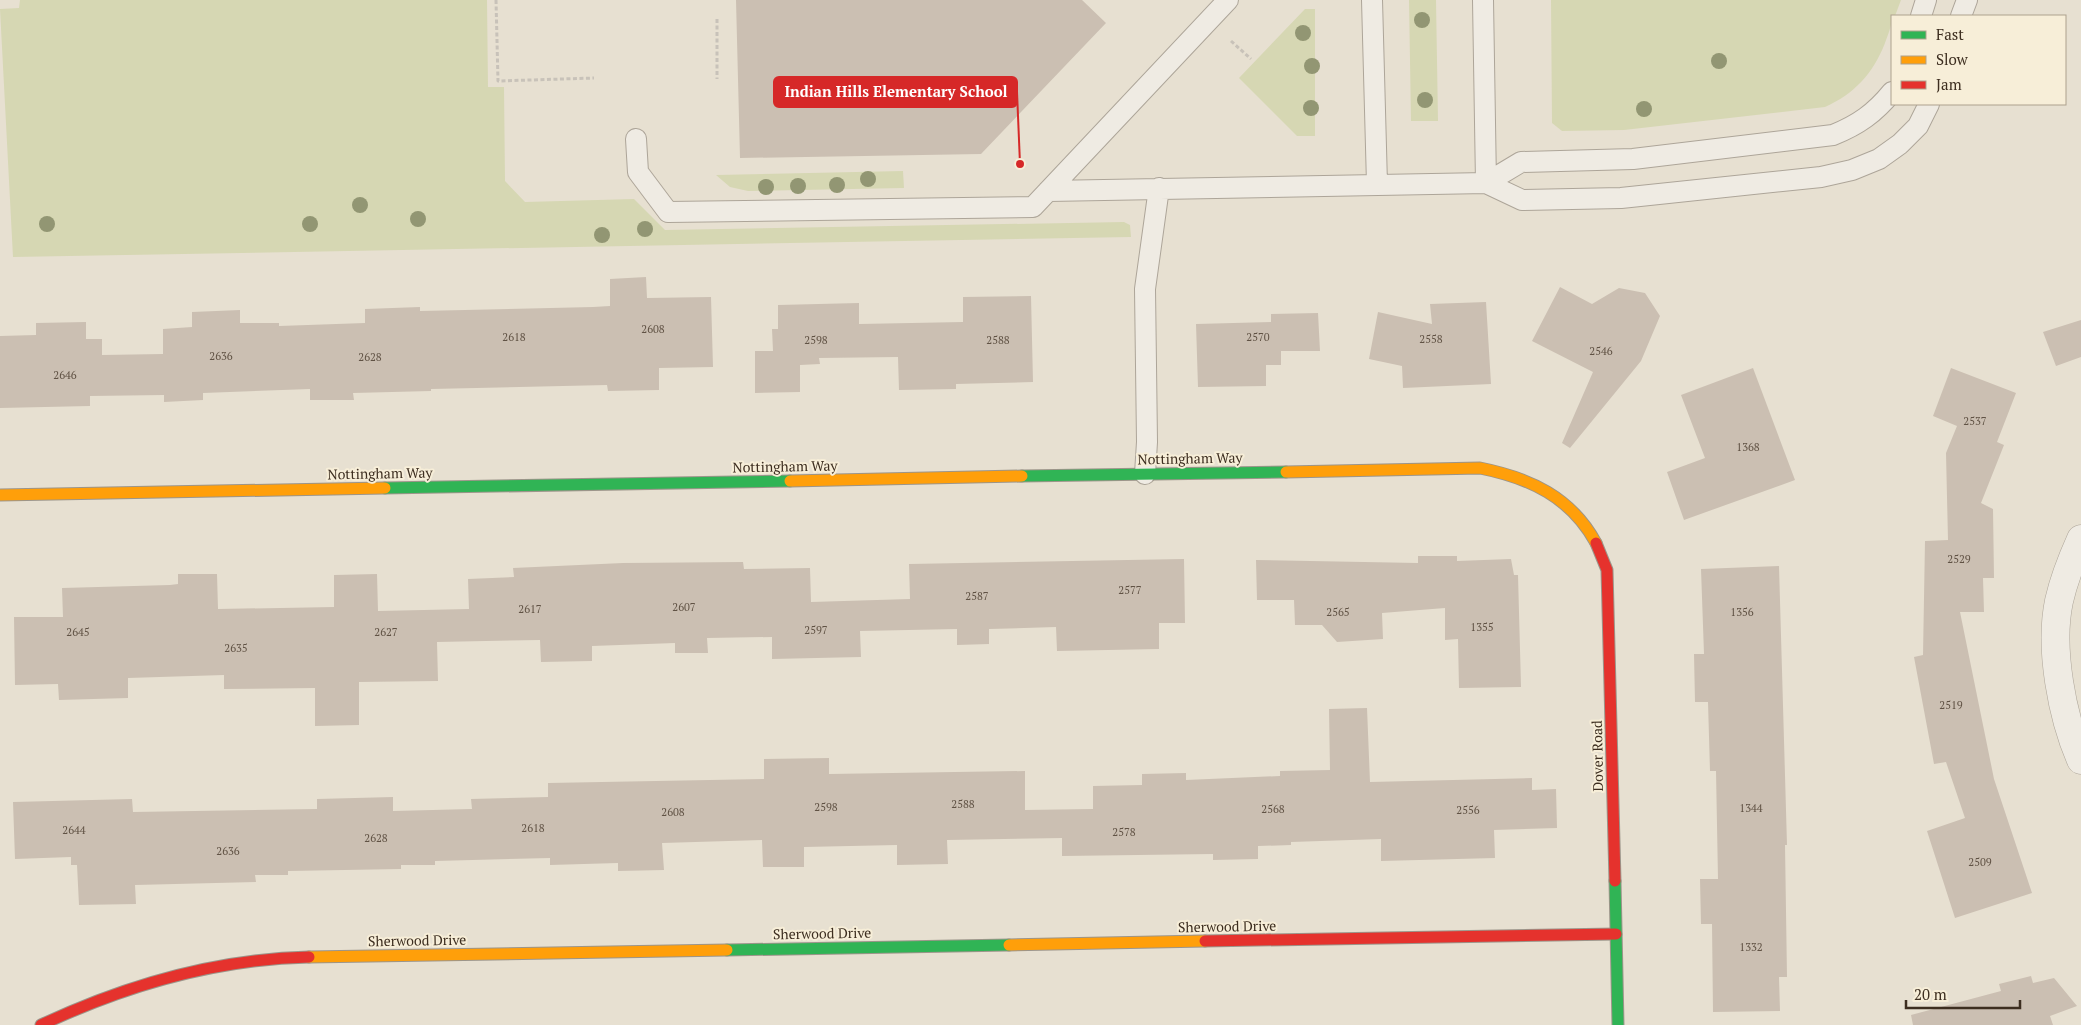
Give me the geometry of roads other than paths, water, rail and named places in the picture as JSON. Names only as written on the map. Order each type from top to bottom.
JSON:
[{"type":"street","name":"Nottingham Way","points":[[0,495],[1480,468],[1525,478],[1545,488],[1563,501]]},
{"type":"street","name":"Dover Road","points":[[1563,501],[1592,533],[1602,551],[1607,570],[1618,1025]]},
{"type":"street","points":[[2081,539],[2069,566],[2059,602],[2056,639],[2059,678],[2067,715],[2081,760]]},
{"type":"street","name":"Sherwood Drive","points":[[40,1025],[120,990],[169,975],[213,965],[300,957],[1616,934]]},
{"type":"lane","points":[[636,139],[638,172],[668,212],[1033,208],[1228,0]]},
{"type":"lane","points":[[1372,0],[1376,184]]},
{"type":"lane","points":[[1483,0],[1486,182]]},
{"type":"lane","points":[[1921,15],[1926,0]]},
{"type":"lane","points":[[1961,15],[1967,0]]},
{"type":"lane","points":[[1486,182],[1521,162],[1633,159],[1833,135],[1869,117],[1891,93]]},
{"type":"lane","points":[[1048,192],[1486,182],[1522,200],[1621,198],[1821,177],[1852,170],[1879,159],[1900,144],[1918,126],[1928,105]]},
{"type":"lane","points":[[1145,474],[1147,442],[1145,289],[1159,188]]},
{"type":"place","name":"Indian Hills Elementary School","points":[[1020,164]]}]
